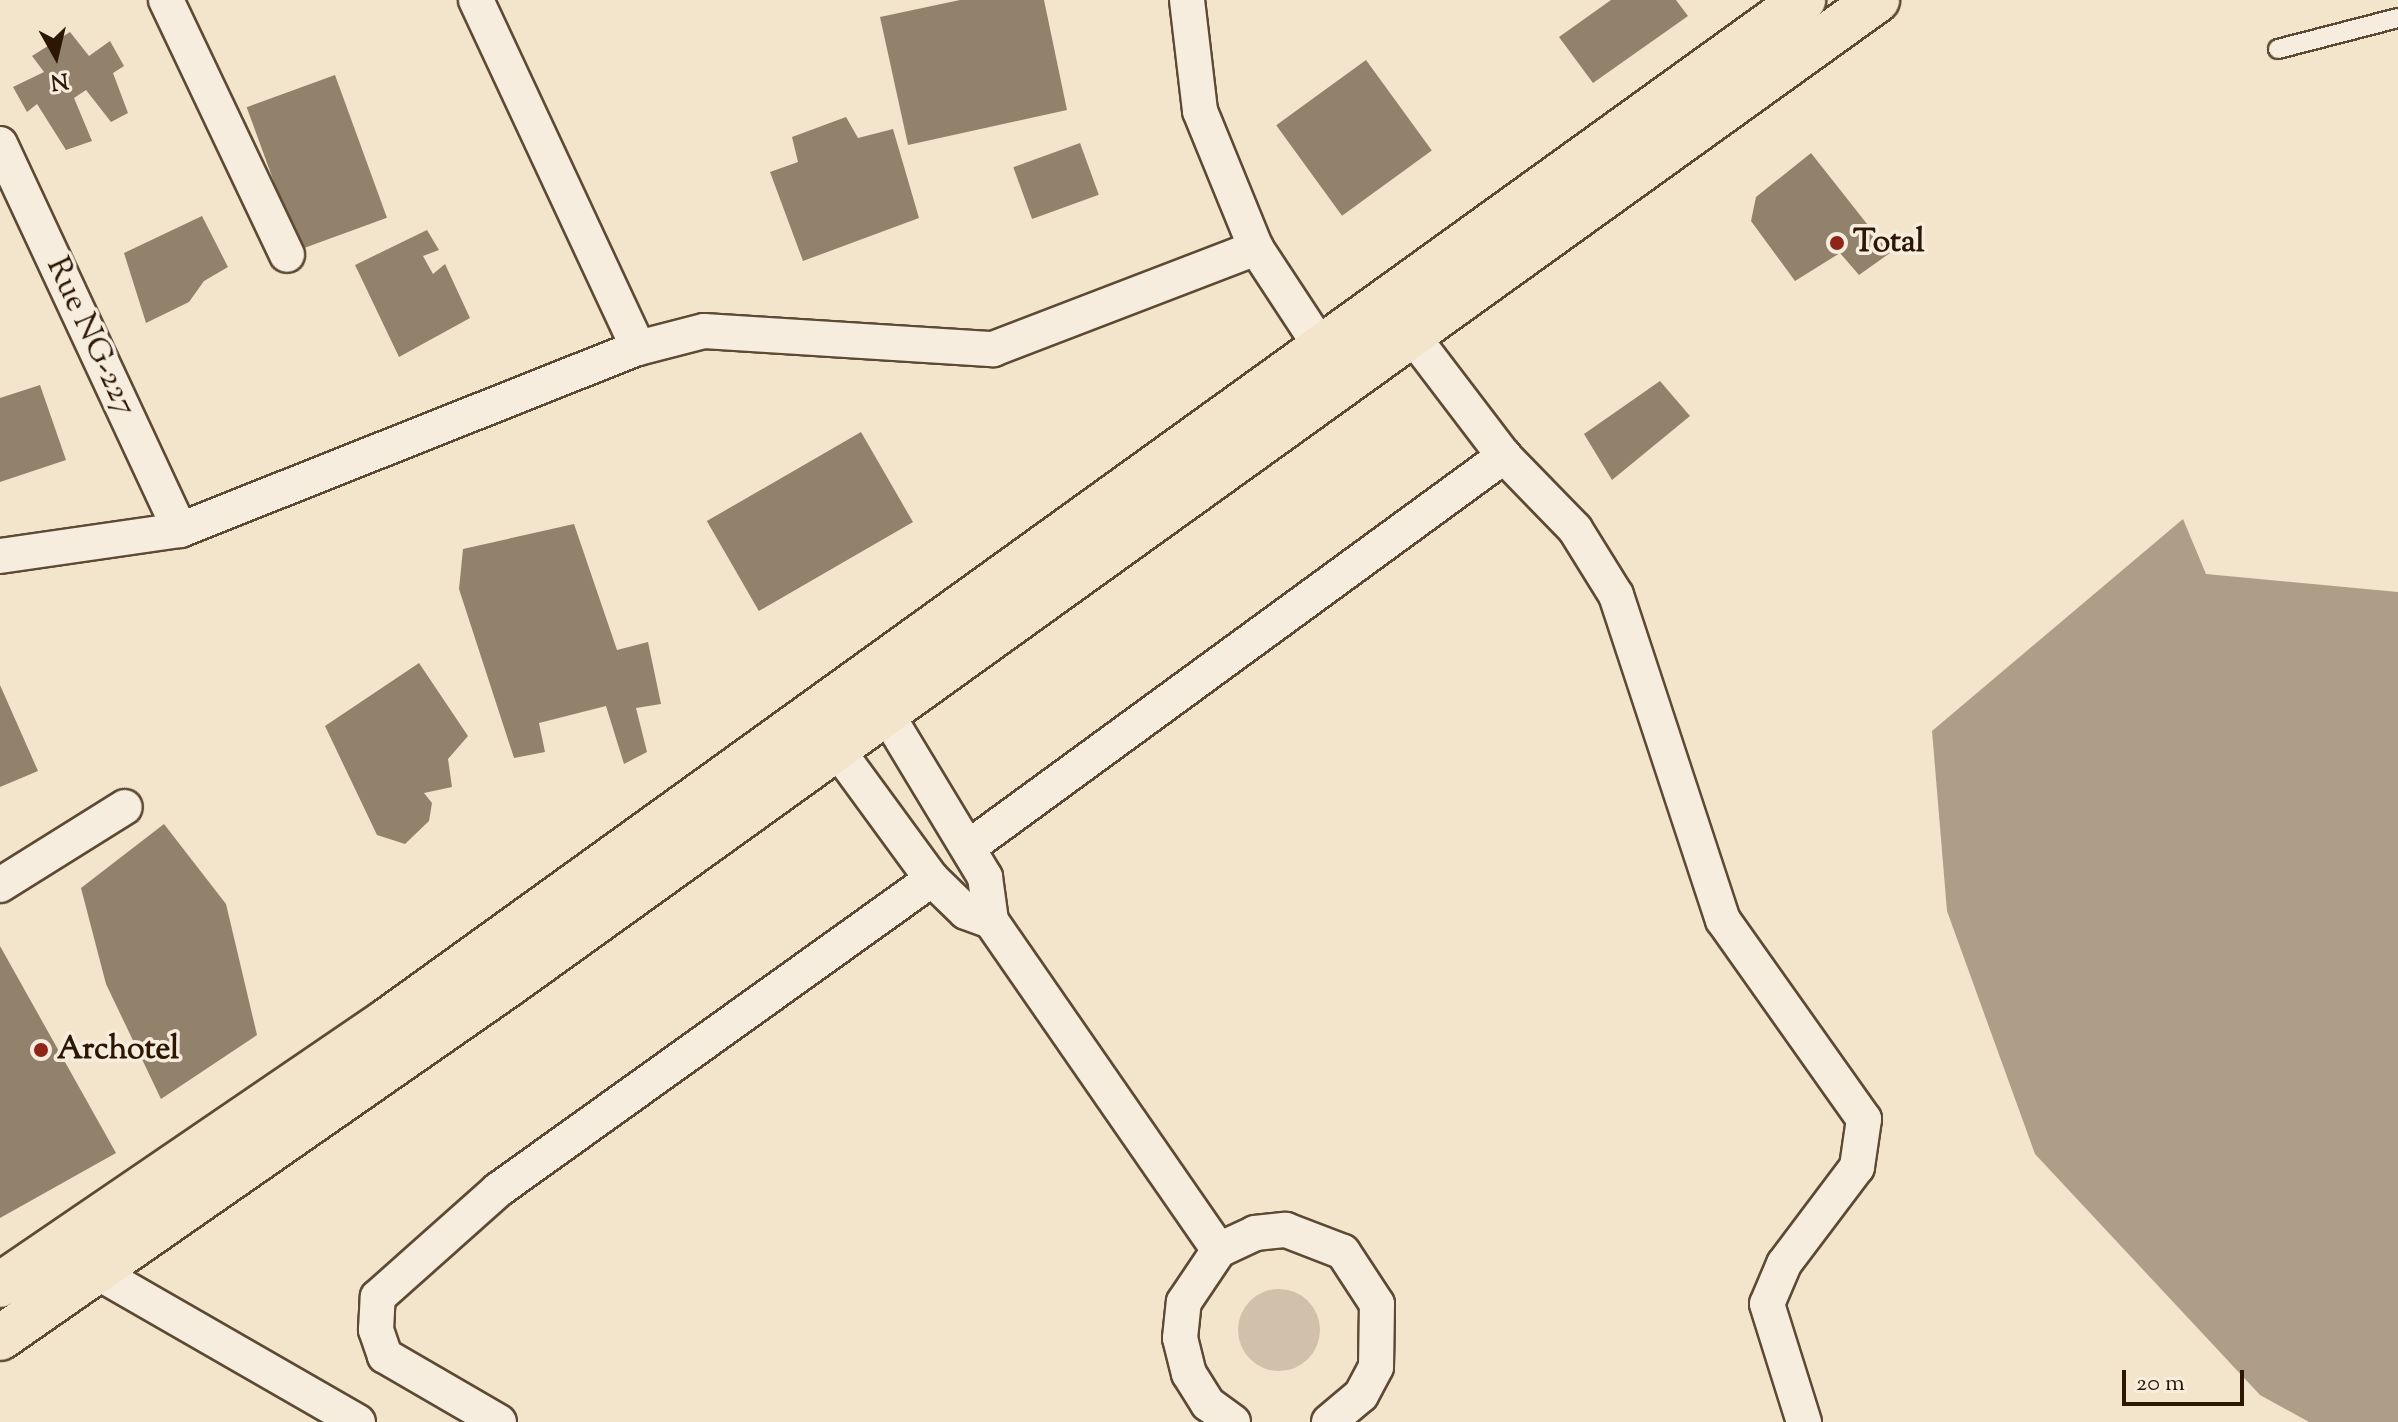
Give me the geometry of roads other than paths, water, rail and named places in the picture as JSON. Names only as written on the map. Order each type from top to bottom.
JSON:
[{"type":"highway","points":[[0,1285],[387,1021],[1319,344],[1803,0]]},
{"type":"highway","points":[[0,1338],[886,713],[1877,0]]},
{"type":"street","points":[[166,0],[287,255]]},
{"type":"street","points":[[476,0],[638,348]]},
{"type":"street","points":[[1187,0],[1200,111],[1256,248],[1319,344]]},
{"type":"street","name":"Rue NG-227","points":[[0,144],[14,209],[180,530]]},
{"type":"street","points":[[0,556],[180,530],[638,348],[704,331],[993,349],[1256,248]]},
{"type":"street","points":[[1411,334],[1504,456],[1575,529],[1616,595],[1723,920],[1864,1119],[1857,1167],[1784,1264],[1767,1304],[1804,1422]]},
{"type":"street","points":[[969,847],[1504,456]]},
{"type":"street","points":[[886,713],[985,877],[991,921],[1219,1250]]},
{"type":"street","points":[[836,748],[932,879],[966,912],[991,921]]},
{"type":"street","points":[[0,885],[125,807]]},
{"type":"street","points":[[499,1422],[385,1356],[376,1330],[378,1297],[498,1190],[932,879]]},
{"type":"street","points":[[1233,1422],[1208,1404],[1189,1374],[1180,1338],[1184,1302],[1219,1250],[1255,1233],[1286,1230],[1329,1244],[1364,1276],[1381,1336],[1376,1367],[1337,1420]]},
{"type":"street","points":[[97,1272],[358,1422]]},
{"type":"lane","points":[[2278,49],[2398,18]]},
{"type":"place","name":"Total","points":[[1837,243]]},
{"type":"place","name":"Archotel","points":[[41,1050]]}]
